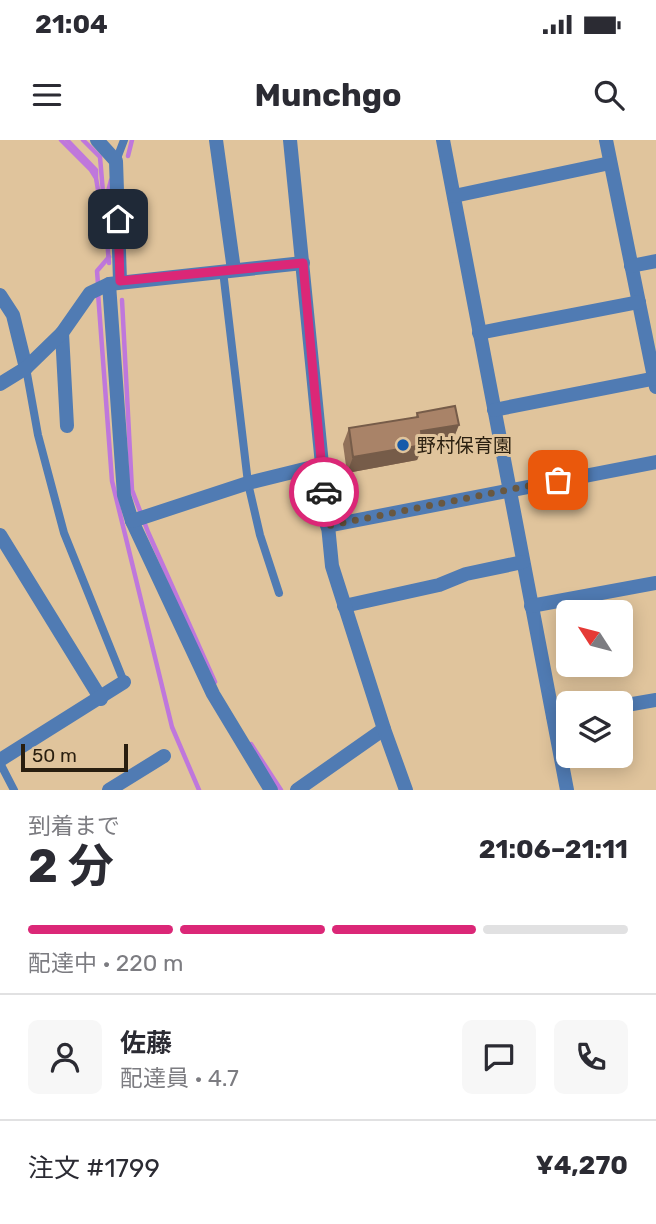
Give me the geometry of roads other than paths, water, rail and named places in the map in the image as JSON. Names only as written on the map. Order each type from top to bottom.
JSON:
[{"type":"street","points":[[216,140],[228,271]]},
{"type":"street","points":[[290,140],[332,566],[384,729],[407,790]]},
{"type":"street","points":[[443,140],[567,790]]},
{"type":"street","points":[[494,410],[655,381],[606,140]]},
{"type":"street","points":[[102,143],[116,161],[114,283],[123,485],[140,518],[213,694],[271,790]]},
{"type":"street","points":[[454,196],[610,163]]},
{"type":"street","points":[[631,266],[656,261]]},
{"type":"street","points":[[0,384],[26,368],[62,333],[90,293],[114,283],[303,263]]},
{"type":"street","points":[[0,295],[13,315],[26,368]]},
{"type":"street","points":[[480,333],[639,302]]},
{"type":"street","points":[[62,333],[67,426]]},
{"type":"street","points":[[327,526],[656,462]]},
{"type":"street","points":[[140,518],[247,483],[321,465]]},
{"type":"street","points":[[0,535],[101,699]]},
{"type":"street","points":[[344,606],[439,585],[466,574],[523,562]]},
{"type":"street","points":[[531,606],[656,583]]},
{"type":"street","points":[[0,761],[124,682]]},
{"type":"street","points":[[633,704],[656,700]]},
{"type":"street","points":[[297,790],[384,729]]},
{"type":"street","points":[[109,790],[164,756]]},
{"type":"lane","points":[[116,161],[124,140]]},
{"type":"lane","points":[[228,271],[247,483],[279,593]]},
{"type":"lane","points":[[26,368],[38,435],[64,533],[124,682]]},
{"type":"lane","points":[[0,761],[14,790]]},
{"type":"waterway","points":[[61,140],[91,170],[96,178],[100,202],[105,203]]},
{"type":"waterway","points":[[67,140],[96,170],[96,177]]},
{"type":"waterway","points":[[83,140],[100,157],[109,263]]},
{"type":"waterway","points":[[128,156],[132,140]]},
{"type":"waterway","points":[[106,199],[111,180]]},
{"type":"waterway","points":[[98,284],[97,271],[109,257]]},
{"type":"waterway","points":[[98,293],[112,481],[172,727],[199,790]]},
{"type":"waterway","points":[[122,300],[132,490],[215,682]]},
{"type":"waterway","points":[[251,744],[281,790]]},
{"type":"place","name":"野村保育園","points":[[403,445]]}]
